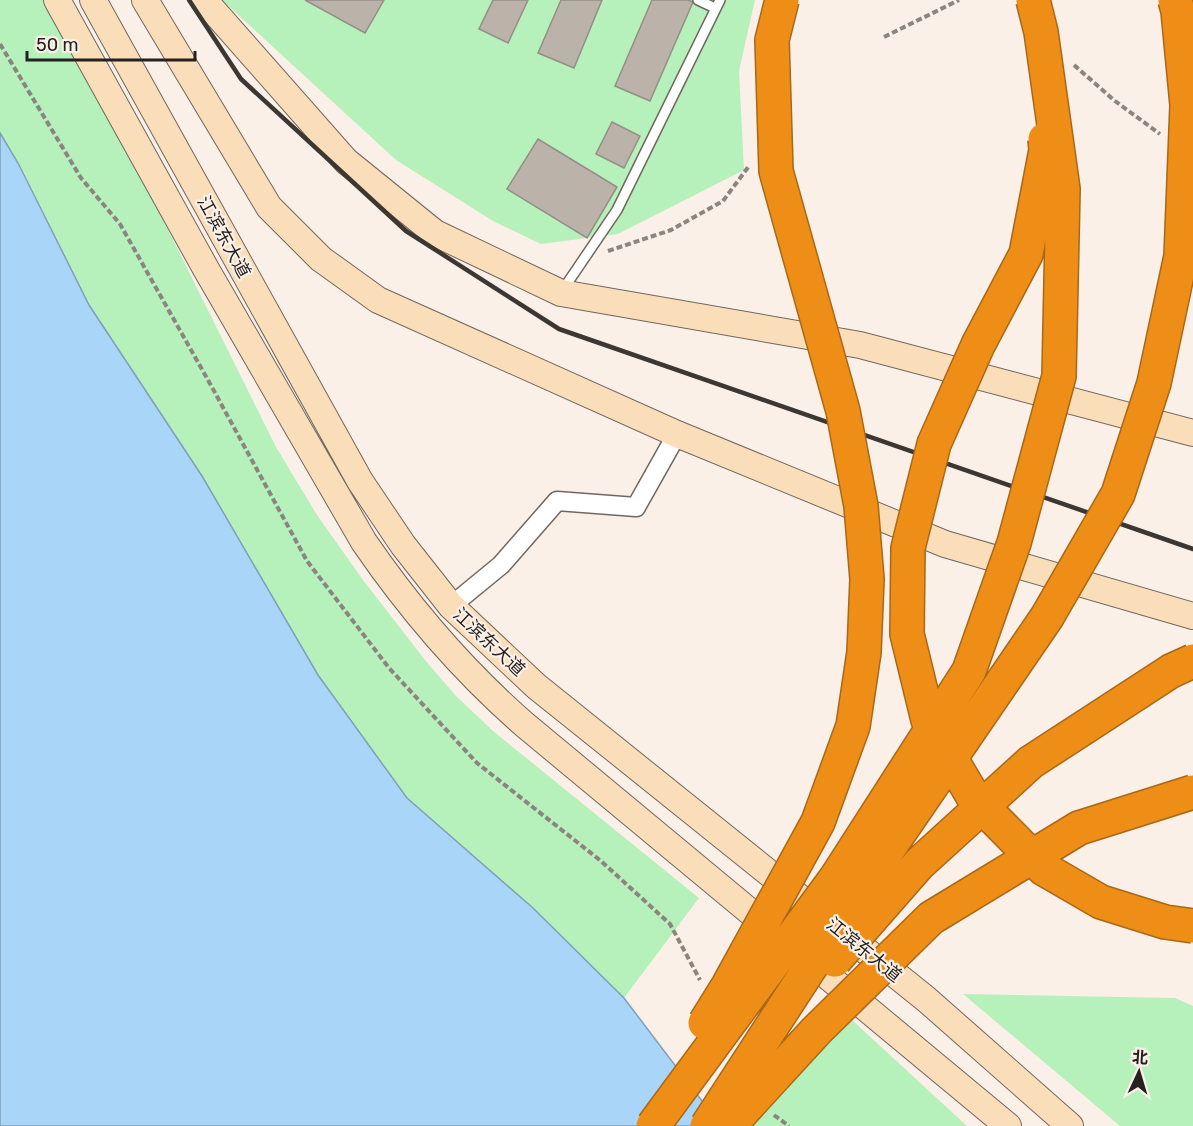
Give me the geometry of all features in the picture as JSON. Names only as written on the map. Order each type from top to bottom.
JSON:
[{"type":"highway","points":[[640,1126],[728,986],[818,822],[853,726],[864,652],[867,579],[861,506],[843,411],[776,171],[772,40],[782,0]]},
{"type":"highway","points":[[653,1126],[836,878],[969,671],[1014,543],[1059,376],[1063,189],[1041,32],[1033,0]]},
{"type":"highway","points":[[707,1126],[867,880],[1047,617],[1118,494],[1154,383],[1181,256],[1187,105],[1178,10],[1175,0]]},
{"type":"highway","points":[[1041,32],[1046,150],[1026,254],[978,345],[934,444],[908,548],[907,634],[928,720],[974,798],[1044,869],[1101,902],[1165,922],[1193,926]]},
{"type":"highway","points":[[714,1126],[838,956],[919,864],[1031,762],[1170,671],[1193,661]]},
{"type":"highway","points":[[729,1126],[816,1031],[931,918],[1079,828],[1193,792]]},
{"type":"main road","points":[[57,0],[206,269],[364,542],[386,575],[452,654],[491,695],[534,733],[893,1033],[1008,1126]]},
{"type":"main road","name":"江滨东大道","points":[[93,0],[360,481],[403,545],[452,606],[536,686],[926,999],[1070,1126]]},
{"type":"main road","points":[[145,0],[269,207],[321,259],[378,300],[677,434],[945,544],[1193,616]]},
{"type":"main road","points":[[204,0],[346,160],[426,226],[435,233],[561,293],[860,345],[1193,433]]},
{"type":"street","points":[[452,606],[501,565],[557,501],[636,507],[677,434]]},
{"type":"lane","points":[[561,293],[617,210],[718,4],[698,0]]},
{"type":"path","points":[[884,37],[959,0]]},
{"type":"path","points":[[1073,64],[1115,101],[1165,138]]},
{"type":"path","points":[[584,258],[671,230],[723,201],[751,163]]},
{"type":"green space","points":[[0,0],[45,0],[110,113],[276,447],[317,515],[363,580],[425,660],[456,696],[493,731],[699,898],[624,998],[533,908],[407,798],[318,675],[202,476],[89,305],[18,163],[0,133]]},
{"type":"green space","points":[[222,0],[755,0],[739,71],[744,170],[618,234],[541,244],[493,221],[396,160]]},
{"type":"green space","points":[[963,994],[1175,998],[1193,1006],[1193,1126],[1120,1126]]},
{"type":"green space","points":[[827,997],[967,1126],[747,1126]]},
{"type":"water","points":[[0,133],[18,163],[89,305],[202,476],[318,675],[407,798],[533,908],[624,998],[721,1126],[0,1126]]},
{"type":"building","points":[[305,0],[384,0],[365,33]]},
{"type":"building","points":[[493,0],[528,0],[508,43],[479,29]]},
{"type":"building","points":[[561,0],[602,0],[574,68],[538,53]]},
{"type":"building","points":[[652,0],[693,2],[650,101],[615,86]]},
{"type":"building","points":[[612,122],[640,136],[624,168],[596,154]]},
{"type":"building","points":[[538,139],[617,187],[587,238],[507,189]]},
{"type":"railway","points":[[189,0],[241,79],[406,231],[559,329],[1193,549]]}]
